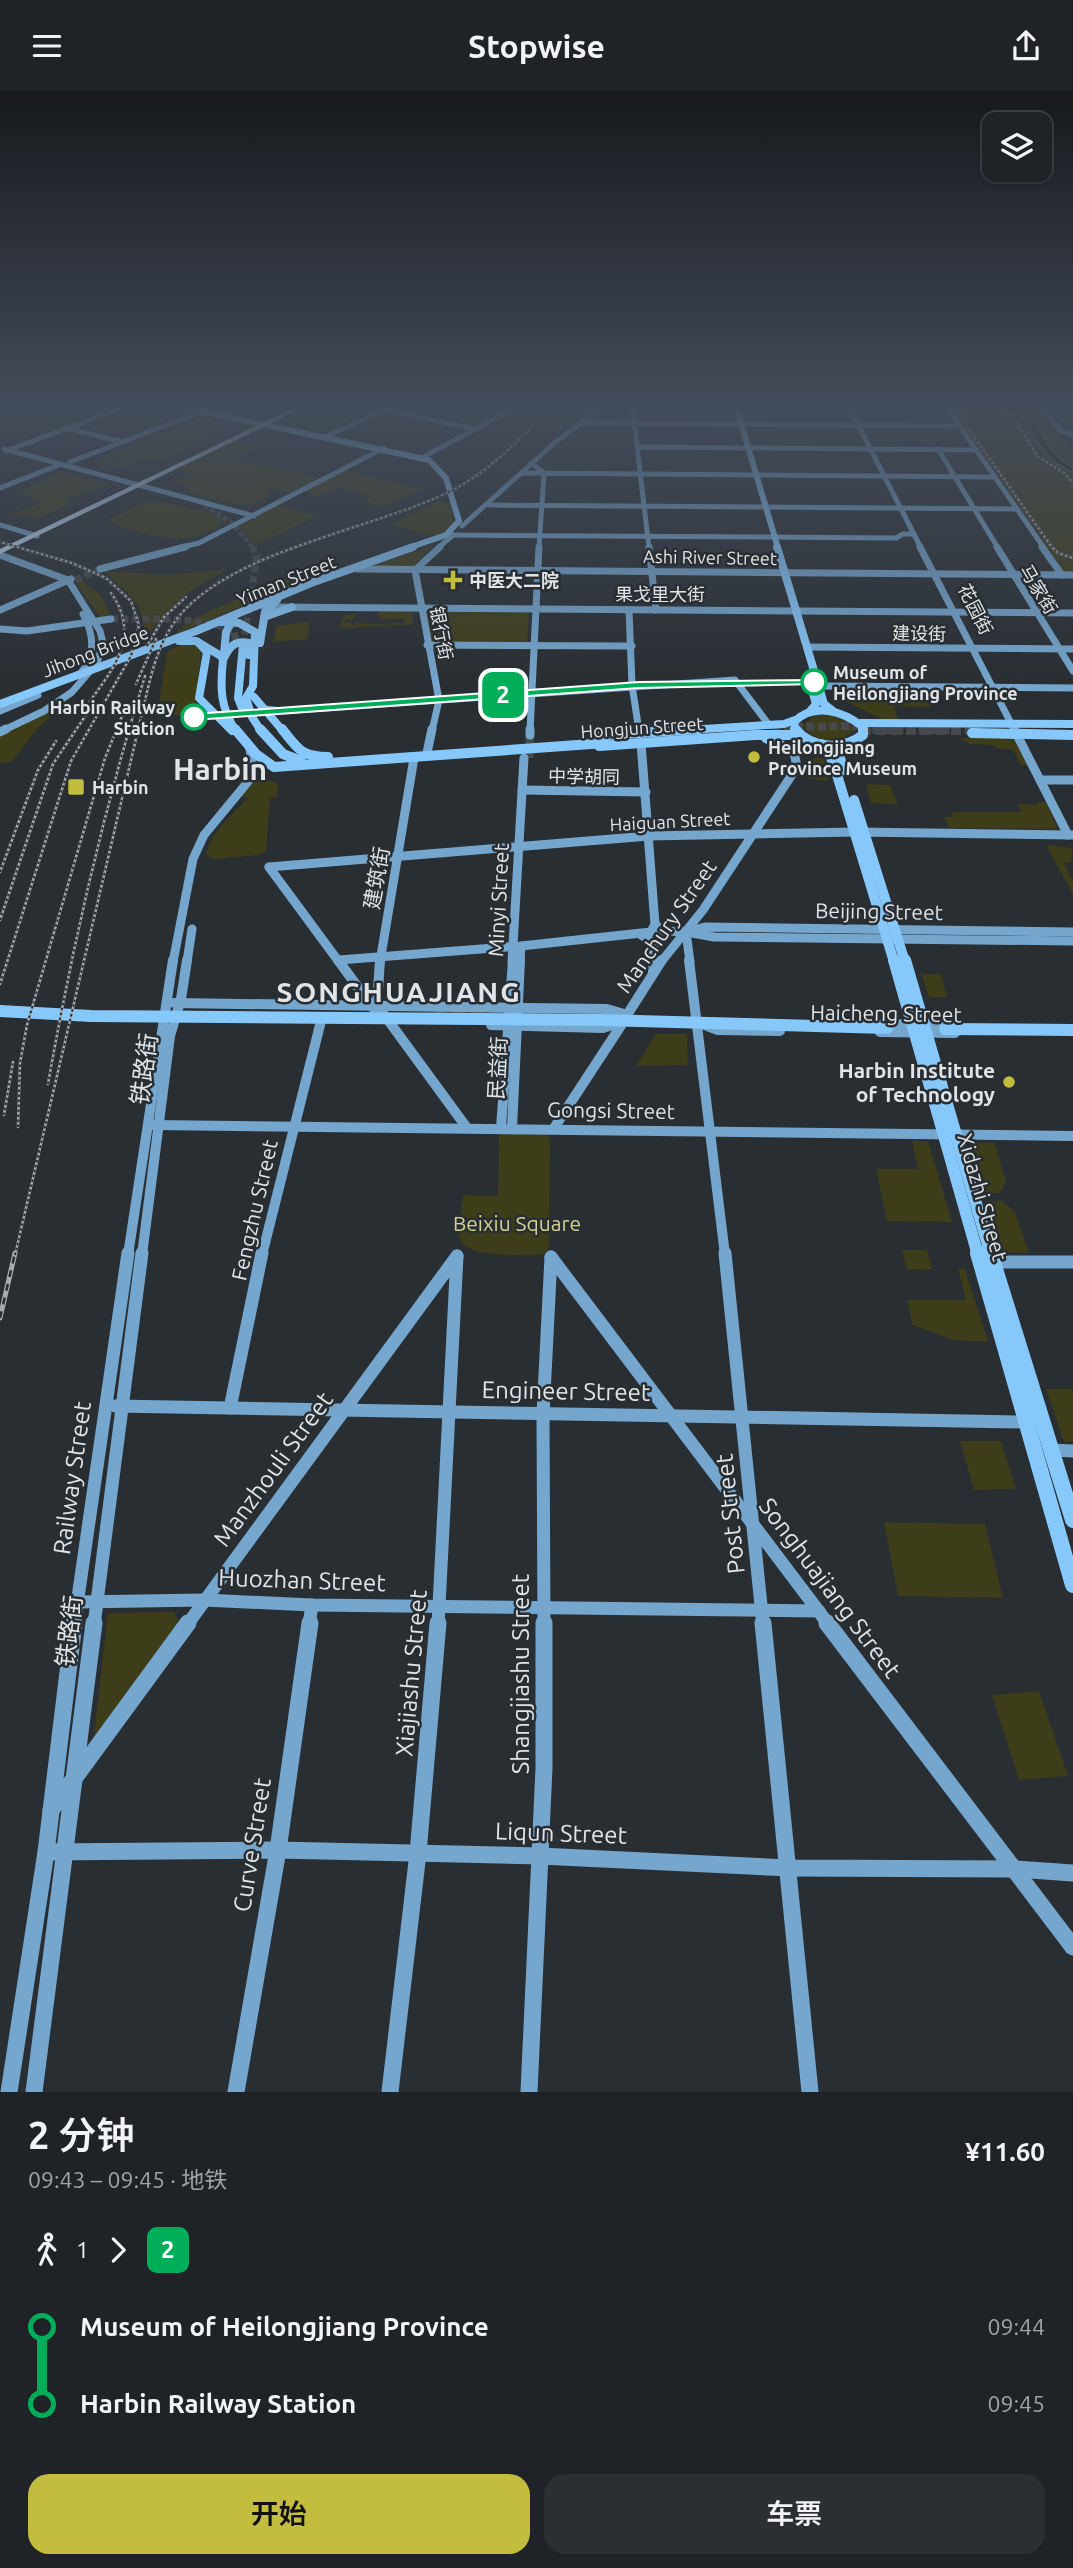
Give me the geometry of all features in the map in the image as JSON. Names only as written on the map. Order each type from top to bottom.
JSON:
[{"type":"highway","points":[[0,554],[110,496]]},
{"type":"main road","points":[[453,496],[461,523]]},
{"type":"main road","points":[[759,496],[792,610],[813,708],[848,715],[862,728],[1017,729],[1073,724]]},
{"type":"main road","name":"Yiman Street","points":[[261,606],[449,535],[461,523]]},
{"type":"main road","name":"Yiman Street","points":[[210,625],[449,535]]},
{"type":"main road","points":[[261,606],[264,617],[250,697],[258,713],[292,754],[303,758],[357,757]]},
{"type":"main road","points":[[264,617],[292,607]]},
{"type":"main road","points":[[792,610],[807,647],[824,704],[833,711]]},
{"type":"main road","points":[[232,618],[254,631],[256,656]]},
{"type":"main road","points":[[172,642],[232,618]]},
{"type":"main road","points":[[232,618],[225,634],[220,695],[230,721],[250,749]]},
{"type":"main road","name":"Jihong Bridge","points":[[0,706],[172,642],[210,625]]},
{"type":"main road","points":[[172,642],[198,642],[215,650],[223,660]]},
{"type":"main road","points":[[198,642],[207,652],[200,700],[240,736]]},
{"type":"main road","points":[[223,660],[230,644],[249,643],[251,719]]},
{"type":"main road","points":[[230,721],[240,645],[238,698],[241,707],[251,719]]},
{"type":"main road","points":[[250,697],[266,709],[300,751],[319,758]]},
{"type":"main road","name":"Hongjun Street","points":[[251,719],[287,758],[298,761],[618,745],[640,738],[769,725],[794,720],[813,708]]},
{"type":"main road","points":[[794,720],[789,728],[794,735],[831,756]]},
{"type":"main road","points":[[794,735],[821,744],[844,745],[858,740],[862,728]]},
{"type":"main road","points":[[1017,729],[1073,735]]},
{"type":"main road","points":[[615,734],[625,738],[626,743],[618,745]]},
{"type":"main road","name":"Hongjun Street","points":[[486,751],[542,740],[615,734],[640,738],[794,735]]},
{"type":"main road","points":[[755,735],[794,752],[794,735]]},
{"type":"main road","name":"Hongjun Street","points":[[250,749],[274,767],[301,767],[605,741]]},
{"type":"main road","name":"Xidazhi Street","points":[[821,744],[831,756],[892,935],[986,1262],[1025,1423],[1073,1585]]},
{"type":"main road","name":"Xidazhi Street","points":[[844,745],[839,755],[859,833]]},
{"type":"main road","points":[[0,1011],[92,1016],[626,1018]]},
{"type":"main road","name":"Haicheng Street","points":[[626,1018],[699,1023],[887,1028]]},
{"type":"main road","points":[[945,1029],[1073,1030]]},
{"type":"main road","name":"Xidazhi Street","points":[[986,1262],[1052,1450],[1073,1520]]},
{"type":"street","points":[[186,496],[253,515]]},
{"type":"street","points":[[98,568],[191,545],[289,496]]},
{"type":"street","name":"Yiman Street","points":[[461,523],[498,496]]},
{"type":"street","points":[[528,735],[540,496]]},
{"type":"street","points":[[643,496],[655,609]]},
{"type":"street","points":[[897,496],[914,534],[957,611],[1071,833]]},
{"type":"street","name":"马家街","points":[[967,496],[1073,671]]},
{"type":"street","points":[[1007,496],[1062,575]]},
{"type":"street","points":[[489,505],[1016,509]]},
{"type":"street","name":"花园街","points":[[903,508],[937,574]]},
{"type":"street","points":[[0,525],[34,535]]},
{"type":"street","points":[[415,570],[449,535],[896,538],[903,534],[914,534]]},
{"type":"street","points":[[0,554],[69,581],[90,620],[100,631],[103,643],[97,663],[83,681],[56,704],[0,729]]},
{"type":"street","name":"Ashi River Street","points":[[357,569],[1073,575]]},
{"type":"street","name":"银行街","points":[[415,570],[439,699],[427,753]]},
{"type":"street","points":[[0,610],[69,581]]},
{"type":"street","name":"果戈里大街","points":[[261,606],[420,607]]},
{"type":"street","name":"果戈里大街","points":[[261,606],[1073,612]]},
{"type":"street","name":"果戈里大街","points":[[534,608],[655,609]]},
{"type":"street","points":[[339,960],[640,935],[653,931],[655,925],[646,792],[632,685],[629,610]]},
{"type":"street","points":[[0,629],[27,631],[111,619]]},
{"type":"street","points":[[427,645],[632,646]]},
{"type":"street","name":"建设街","points":[[807,647],[1073,649]]},
{"type":"street","points":[[266,709],[281,712],[632,685],[735,680],[769,725]]},
{"type":"street","points":[[819,685],[1073,688]]},
{"type":"street","points":[[172,1003],[189,871],[204,835],[251,778],[253,765],[250,749]]},
{"type":"street","name":"Manchury Street","points":[[554,1128],[653,975],[755,833],[797,767],[794,752]]},
{"type":"street","name":"建筑街","points":[[374,1005],[414,758]]},
{"type":"street","name":"民益街","points":[[506,1128],[518,946],[526,758]]},
{"type":"street","points":[[1044,780],[1073,780]]},
{"type":"street","name":"中学胡同","points":[[525,790],[646,792]]},
{"type":"street","name":"Haiguan Street","points":[[339,960],[269,867],[649,837],[755,833],[1071,833]]},
{"type":"street","points":[[655,925],[662,931],[686,932]]},
{"type":"street","name":"铁路街","points":[[34,2092],[121,1406],[153,1125],[172,1003],[192,929]]},
{"type":"street","name":"Beijing Street","points":[[686,932],[714,937],[1073,932]]},
{"type":"street","name":"Beijing Street","points":[[686,932],[862,934]]},
{"type":"street","name":"Post Street","points":[[686,932],[699,1023],[752,1523],[764,1610],[810,2092]]},
{"type":"street","points":[[640,935],[654,943],[653,975]]},
{"type":"street","name":"Beijing Street","points":[[892,935],[1073,939]]},
{"type":"street","name":"Beijing Street","points":[[996,937],[1073,939]]},
{"type":"street","points":[[339,960],[463,1128]]},
{"type":"street","name":"Haicheng Street","points":[[172,1003],[607,1009],[626,1018]]},
{"type":"street","name":"Haicheng Street","points":[[169,1021],[385,1022],[603,1028],[626,1018]]},
{"type":"street","name":"Fengzhu Street","points":[[230,1408],[262,1253],[321,1021]]},
{"type":"street","name":"Haicheng Street","points":[[699,1023],[718,1030],[1073,1030]]},
{"type":"street","name":"Gongsi Street","points":[[153,1125],[948,1132],[1073,1136]]},
{"type":"street","name":"Railway Street","points":[[9,2092],[46,1852],[77,1602],[106,1406],[153,1125]]},
{"type":"street","name":"Manzhouli Street","points":[[51,1810],[457,1256]]},
{"type":"street","name":"Xiajiashu Street","points":[[390,2092],[418,1853],[440,1606],[457,1256]]},
{"type":"street","name":"Shangjiashu Street","points":[[528,2092],[544,1768],[543,1414],[551,1257]]},
{"type":"street","name":"Songhuajiang Street","points":[[551,1257],[668,1416],[1073,1947]]},
{"type":"street","points":[[986,1262],[1073,1262]]},
{"type":"street","name":"Engineer Street","points":[[106,1406],[1025,1423]]},
{"type":"street","points":[[1052,1450],[1073,1451]]},
{"type":"street","name":"Huozhan Street","points":[[77,1602],[205,1600],[312,1605],[819,1611]]},
{"type":"street","name":"Curve Street","points":[[236,2092],[278,1850],[312,1605]]},
{"type":"street","name":"Liqun Street","points":[[46,1852],[278,1850],[540,1856],[789,1868],[1015,1869],[1073,1873]]},
{"type":"green space","points":[[26,496],[74,496],[66,499],[70,501],[67,503],[71,504],[36,519],[19,514],[0,519],[43,502]]},
{"type":"green space","points":[[204,496],[267,496],[263,500],[242,504]]},
{"type":"green space","points":[[370,496],[407,496],[383,507],[363,501]]},
{"type":"green space","points":[[1011,496],[1073,496],[1073,573],[1063,571]]},
{"type":"green space","points":[[439,501],[449,504],[454,522],[439,536],[391,525]]},
{"type":"green space","points":[[146,502],[164,502],[214,514],[220,516],[222,523],[210,532],[184,539],[143,533],[116,525],[109,519]]},
{"type":"green space","points":[[277,505],[317,516],[256,545],[238,527]]},
{"type":"green space","points":[[434,545],[411,568],[366,568]]},
{"type":"green space","points":[[229,569],[182,598],[162,617],[146,639],[138,606],[128,593],[103,571],[170,575]]},
{"type":"green space","points":[[288,579],[297,584],[177,633],[183,626],[210,611]]},
{"type":"green space","points":[[81,580],[101,595],[112,618],[100,617],[76,582]]},
{"type":"green space","points":[[379,610],[411,610],[413,622],[410,625],[340,628],[344,615],[355,614],[354,619],[345,622],[352,622],[352,626],[356,623],[404,623],[404,619],[380,619],[380,616],[377,616]]},
{"type":"green space","points":[[425,611],[529,611],[527,643],[429,643]]},
{"type":"green space","points":[[309,622],[308,639],[273,642],[276,626]]},
{"type":"green space","points":[[186,643],[193,644],[201,651],[196,705],[211,714],[157,716],[167,652]]},
{"type":"green space","points":[[92,678],[37,729],[12,762],[0,763],[0,733],[72,695]]},
{"type":"green space","points":[[847,694],[927,695],[931,707],[894,706],[898,720],[884,720],[843,700],[849,700]]},
{"type":"green space","points":[[814,715],[830,715],[850,723],[853,731],[833,740],[818,738],[803,725]]},
{"type":"green space","points":[[959,738],[1014,738],[1028,765],[1021,765],[1013,750],[996,748],[994,745],[970,744]]},
{"type":"green space","points":[[816,757],[824,759],[829,778],[825,781],[801,777],[808,762]]},
{"type":"green space","points":[[264,779],[278,783],[277,797],[270,798],[266,851],[259,855],[214,859],[207,856],[216,833],[248,798],[241,796],[252,783]]},
{"type":"green space","points":[[866,784],[890,785],[898,804],[871,803]]},
{"type":"green space","points":[[1037,802],[1046,802],[1058,829],[949,828],[944,817],[952,817],[953,812],[1021,812],[1018,804],[1038,805]]},
{"type":"green space","points":[[1046,845],[1073,848],[1071,862],[1064,863],[1073,881],[1073,894]]},
{"type":"green space","points":[[921,974],[941,974],[947,997],[929,997]]},
{"type":"green space","points":[[656,1034],[687,1034],[688,1065],[636,1066]]},
{"type":"green space","name":"Beixiu Square","points":[[499,1131],[547,1133],[550,1141],[549,1244],[548,1250],[541,1255],[481,1252],[462,1243],[459,1235],[463,1195],[498,1196]]},
{"type":"green space","points":[[912,1141],[928,1141],[952,1222],[887,1221],[876,1169],[918,1169]]},
{"type":"green space","points":[[970,1142],[995,1143],[1006,1182],[1000,1193],[986,1193]]},
{"type":"green space","points":[[988,1201],[1002,1201],[1015,1212],[1029,1253],[1004,1252]]},
{"type":"green space","points":[[902,1250],[927,1250],[932,1269],[907,1270]]},
{"type":"green space","points":[[958,1269],[965,1269],[988,1342],[953,1340],[913,1325],[907,1300],[966,1300]]},
{"type":"green space","points":[[1046,1389],[1073,1389],[1073,1442],[1064,1442]]},
{"type":"green space","points":[[960,1441],[1001,1441],[1016,1489],[974,1490]]},
{"type":"green space","points":[[884,1522],[985,1524],[1003,1598],[898,1596]]},
{"type":"green space","points":[[174,1612],[181,1627],[93,1745],[108,1613]]},
{"type":"green space","points":[[1039,1691],[1068,1776],[1019,1780],[992,1695]]},
{"type":"tunnel","points":[[198,501],[232,523],[253,548]]},
{"type":"tunnel","points":[[243,645],[257,556],[252,547]]},
{"type":"tunnel","points":[[75,580],[100,569]]},
{"type":"tunnel","points":[[111,619],[173,619],[219,626],[234,631],[236,645]]},
{"type":"tunnel","points":[[772,727],[870,726]]},
{"type":"tunnel","points":[[861,730],[982,730]]},
{"type":"tunnel","points":[[529,758],[530,735]]},
{"type":"tunnel","points":[[862,934],[892,935]]},
{"type":"tunnel","points":[[435,1013],[553,1013]]},
{"type":"railway","points":[[15,1255],[149,683],[170,628],[204,593],[235,573],[270,557],[438,496]]},
{"type":"railway","points":[[1016,496],[1051,546],[1058,553],[1073,558]]},
{"type":"railway","points":[[0,542],[72,563],[106,578],[131,601],[139,625],[131,656],[71,761],[0,984]]},
{"type":"railway","points":[[82,712],[112,670],[123,640],[124,625],[120,609],[111,593]]},
{"type":"railway","points":[[147,646],[164,617],[186,597]]},
{"type":"railway","points":[[136,684],[156,639]]},
{"type":"railway","points":[[48,1084],[90,879],[145,676]]},
{"type":"railway","points":[[0,920],[53,764],[92,706]]},
{"type":"railway","points":[[18,1127],[20,1063],[27,1025],[105,758],[125,709]]},
{"type":"railway","points":[[0,872],[38,770],[56,741]]},
{"type":"railway","points":[[4,1115],[13,1062]]},
{"type":"railway","points":[[0,1318],[15,1253]]},
{"type":"metro line","name":"2","points":[[194,717],[639,685],[814,682]]},
{"type":"place","name":"中医大二院","points":[[453,580]]},
{"type":"place","name":"Museum of Heilongjiang Province","points":[[814,682]]},
{"type":"place","name":"Harbin Railway Station","points":[[194,717]]},
{"type":"place","name":"Heilongjiang Province Museum","points":[[754,757]]},
{"type":"place","name":"Harbin","points":[[76,787]]},
{"type":"place","name":"Harbin Institute of Technology","points":[[1009,1082]]},
{"type":"district","name":"Harbin","points":[[220,769]]},
{"type":"district","name":"SONGHUAJIANG","points":[[399,991]]}]
